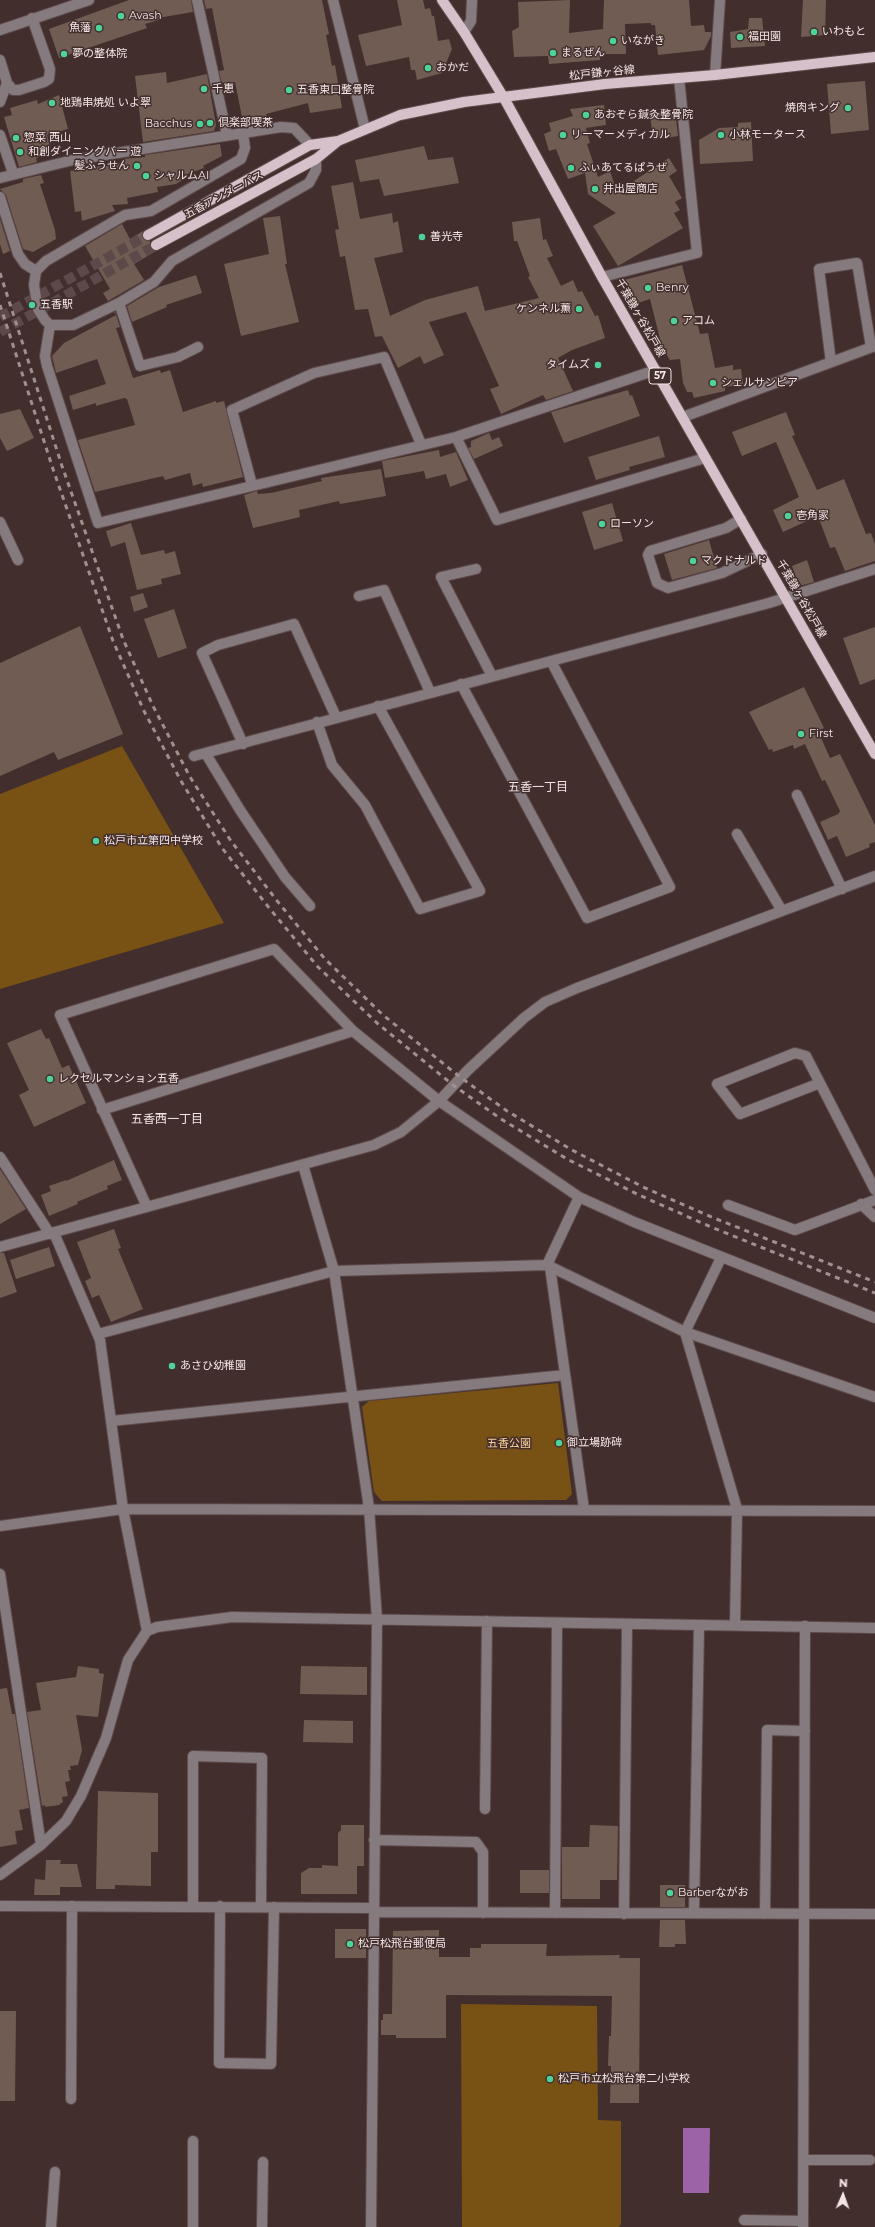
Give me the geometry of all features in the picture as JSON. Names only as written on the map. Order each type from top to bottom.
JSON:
[{"type":"main road","name":"千葉鎌ヶ谷松戸線","points":[[442,0],[464,32],[504,98],[602,277],[705,458],[762,554],[875,754]]},
{"type":"main road","name":"松戸鎌ヶ谷線","points":[[303,166],[316,159],[338,141],[400,115],[464,102],[605,84],[715,75],[875,57]]},
{"type":"main road","name":"松戸鎌ヶ谷線","points":[[297,152],[310,145],[338,141]]},
{"type":"main road","name":"五香アンダーパス","points":[[148,235],[297,152]]},
{"type":"main road","name":"五香アンダーパス","points":[[156,245],[303,166]]},
{"type":"street","points":[[0,30],[89,0]]},
{"type":"street","points":[[197,0],[227,135]]},
{"type":"street","points":[[333,0],[365,129]]},
{"type":"street","points":[[464,32],[471,21],[473,10],[472,0]]},
{"type":"street","points":[[715,75],[720,0]]},
{"type":"street","points":[[0,60],[7,82],[13,90],[19,90],[49,79],[50,69],[32,18]]},
{"type":"street","points":[[602,277],[697,253],[679,78]]},
{"type":"street","points":[[0,102],[7,82]]},
{"type":"street","points":[[0,178],[13,173],[74,160],[281,127],[294,128],[310,145]]},
{"type":"street","points":[[243,133],[245,148],[241,159],[151,211],[125,215],[46,261],[36,271],[34,285],[38,309],[45,320],[50,325],[73,325],[119,303],[154,282],[172,261],[309,183],[316,170],[316,159]]},
{"type":"street","points":[[0,135],[13,173]]},
{"type":"street","points":[[0,197],[18,254],[25,264],[36,271]]},
{"type":"street","points":[[683,417],[831,362],[873,346],[857,263],[819,269],[831,362]]},
{"type":"street","points":[[119,303],[140,366],[178,357],[198,346]]},
{"type":"street","points":[[50,325],[46,366],[98,523],[421,444],[456,437],[656,370]]},
{"type":"street","points":[[252,485],[232,410],[314,373],[384,357],[421,444]]},
{"type":"street","points":[[456,437],[497,520],[705,458]]},
{"type":"street","points":[[741,519],[726,528],[650,552],[648,555],[657,583],[668,588],[722,573],[762,554]]},
{"type":"street","points":[[0,522],[18,560]]},
{"type":"street","points":[[476,569],[441,577],[492,676]]},
{"type":"street","points":[[194,756],[244,744],[317,722],[786,598],[875,570]]},
{"type":"street","points":[[359,596],[384,590],[430,692]]},
{"type":"street","points":[[244,744],[202,653],[218,645],[294,624],[336,717]]},
{"type":"street","points":[[461,684],[587,918],[670,886],[551,661]]},
{"type":"street","points":[[317,722],[332,765],[365,805],[420,909],[480,891],[378,706]]},
{"type":"street","points":[[206,754],[240,810],[281,871],[310,906]]},
{"type":"street","points":[[797,795],[842,889]]},
{"type":"street","points":[[737,834],[782,911]]},
{"type":"street","points":[[0,1248],[303,1165],[387,1139],[416,1120],[439,1101],[468,1070],[524,1018],[546,1002],[577,988],[875,876]]},
{"type":"street","points":[[147,1207],[60,1015],[274,949],[353,1031],[439,1101],[579,1197],[721,1258],[875,1318]]},
{"type":"street","points":[[102,1110],[353,1031]]},
{"type":"street","points":[[820,1083],[740,1114],[717,1084],[795,1053],[806,1056],[820,1083],[875,1190]]},
{"type":"street","points":[[0,1157],[52,1233],[98,1334],[123,1508],[147,1631]]},
{"type":"street","points":[[303,1165],[334,1271],[370,1508],[377,1619],[371,2227]]},
{"type":"street","points":[[579,1197],[549,1266],[584,1509]]},
{"type":"street","points":[[728,1205],[795,1230],[875,1200]]},
{"type":"street","points":[[861,1204],[875,1217]]},
{"type":"street","points":[[721,1258],[685,1332],[737,1509],[735,1625]]},
{"type":"street","points":[[98,1334],[334,1271],[549,1266],[685,1332],[875,1397]]},
{"type":"street","points":[[111,1421],[565,1375]]},
{"type":"street","points":[[0,1526],[123,1508],[737,1509],[875,1511]]},
{"type":"street","points":[[0,1574],[41,1846]]},
{"type":"street","points":[[0,1875],[41,1846],[66,1821],[81,1796],[106,1738],[128,1660],[147,1631],[157,1627],[232,1617],[875,1628]]},
{"type":"street","points":[[485,1809],[487,1621]]},
{"type":"street","points":[[555,1913],[557,1623]]},
{"type":"street","points":[[624,1914],[627,1624]]},
{"type":"street","points":[[694,1913],[699,1625]]},
{"type":"street","points":[[744,2220],[802,2224],[805,1626]]},
{"type":"street","points":[[765,1914],[767,1730],[805,1731]]},
{"type":"street","points":[[193,1907],[194,1756],[262,1758],[261,1907]]},
{"type":"street","points":[[374,1840],[476,1842],[484,1852],[483,1913]]},
{"type":"street","points":[[0,1906],[220,1906],[483,1913],[875,1914]]},
{"type":"street","points":[[71,2099],[72,1906]]},
{"type":"street","points":[[220,1906],[220,2063],[271,2064],[274,1907]]},
{"type":"street","points":[[193,2141],[193,2227]]},
{"type":"street","points":[[803,2160],[870,2160]]},
{"type":"street","points":[[262,2227],[263,2162]]},
{"type":"street","points":[[51,2227],[55,2172]]},
{"type":"green space","points":[[122,746],[224,923],[0,989],[0,794]]},
{"type":"green space","name":"五香公園","points":[[558,1383],[572,1494],[566,1500],[382,1501],[374,1492],[362,1407],[369,1401]]},
{"type":"green space","points":[[461,2004],[597,2006],[598,2120],[621,2121],[621,2224],[619,2227],[462,2227]]},
{"type":"shaded area","points":[[683,2128],[710,2128],[709,2193],[683,2193]]},
{"type":"building","points":[[129,0],[191,0],[193,12],[158,18],[159,20],[145,24],[147,28],[59,58],[49,29]]},
{"type":"building","points":[[204,0],[322,0],[329,34],[326,35],[332,66],[335,65],[342,108],[310,113],[308,103],[266,114],[267,116],[250,119],[250,115],[242,117],[235,82],[222,84],[219,71],[224,70],[212,8],[206,9]]},
{"type":"building","points":[[397,0],[423,0],[425,9],[430,8],[432,16],[434,16],[438,41],[449,39],[452,49],[442,73],[417,80],[415,70],[411,70],[409,57],[366,66],[358,35],[402,25]]},
{"type":"building","points":[[570,0],[569,33],[603,29],[604,0],[689,0],[691,26],[704,25],[705,32],[711,32],[711,36],[704,50],[658,55],[655,25],[651,25],[651,23],[625,24],[626,54],[600,54],[600,60],[549,64],[548,56],[514,57],[512,31],[519,27],[518,2]]},
{"type":"building","points":[[803,0],[826,0],[825,35],[801,37]]},
{"type":"building","points":[[749,18],[762,18],[765,46],[731,48],[730,32],[748,29]]},
{"type":"building","points":[[166,72],[167,83],[207,74],[216,125],[214,131],[143,142],[135,76]]},
{"type":"building","points":[[865,81],[869,130],[831,134],[827,84]]},
{"type":"building","points":[[59,95],[68,129],[47,135],[52,154],[36,158],[37,162],[19,167],[4,117],[12,115],[10,108],[37,100],[38,104]]},
{"type":"building","points":[[604,105],[606,125],[586,128],[590,143],[587,144],[598,177],[610,171],[617,192],[669,158],[677,171],[669,176],[682,198],[675,202],[680,210],[674,213],[683,228],[618,266],[593,226],[616,213],[588,194],[585,173],[568,179],[556,149],[549,151],[544,134],[551,131],[549,123],[573,116],[570,109]]},
{"type":"building","points":[[675,111],[678,136],[653,140],[650,114]]},
{"type":"building","points":[[751,122],[753,161],[700,164],[699,140],[719,128],[738,127],[738,123]]},
{"type":"building","points":[[220,144],[222,156],[203,166],[204,168],[182,176],[182,180],[176,184],[157,187],[158,192],[127,198],[128,204],[112,205],[115,211],[82,221],[81,211],[75,212],[70,171],[122,163],[122,159],[145,157],[145,155]]},
{"type":"building","points":[[424,146],[428,160],[453,157],[459,183],[384,196],[379,179],[360,182],[355,160]]},
{"type":"building","points":[[41,175],[44,183],[40,184],[55,230],[56,239],[33,252],[23,249],[6,195],[0,189],[23,182],[23,179]]},
{"type":"building","points":[[353,182],[360,219],[392,213],[393,223],[398,221],[403,252],[374,258],[390,316],[425,300],[478,286],[485,311],[539,298],[528,277],[530,276],[517,241],[514,241],[512,222],[540,218],[543,240],[546,239],[553,256],[547,258],[561,286],[573,280],[578,292],[582,291],[595,316],[598,315],[605,338],[572,350],[558,358],[573,391],[546,400],[543,395],[501,414],[490,389],[499,386],[466,312],[429,322],[444,355],[424,364],[420,356],[398,368],[382,336],[375,337],[368,309],[355,310],[345,256],[340,257],[335,230],[339,229],[331,186]]},
{"type":"building","points":[[280,216],[287,264],[285,264],[299,322],[241,336],[224,264],[269,254],[263,218]]},
{"type":"building","points":[[0,219],[10,251],[3,254],[0,244]]},
{"type":"building","points":[[122,224],[130,239],[143,231],[143,238],[150,241],[150,248],[156,251],[134,264],[144,280],[108,301],[103,293],[110,289],[85,246]]},
{"type":"building","points":[[682,265],[700,334],[708,333],[715,368],[733,365],[733,370],[741,369],[743,384],[725,387],[725,391],[694,398],[692,392],[687,392],[683,383],[680,359],[670,360],[662,347],[650,299],[638,303],[635,302],[624,280]]},
{"type":"building","points":[[196,275],[202,293],[166,305],[167,307],[132,322],[127,306],[159,287]]},
{"type":"building","points":[[116,315],[120,327],[116,328],[133,378],[160,370],[161,373],[170,370],[183,412],[216,401],[216,403],[224,401],[243,477],[203,487],[202,483],[193,486],[190,473],[165,480],[163,476],[95,492],[78,440],[135,425],[127,399],[124,398],[96,406],[96,403],[73,410],[69,396],[106,384],[97,359],[56,373],[52,356],[64,343]]},
{"type":"building","points":[[628,390],[630,396],[632,395],[640,416],[564,443],[551,412]]},
{"type":"building","points":[[20,409],[34,438],[7,451],[0,438],[0,414]]},
{"type":"building","points":[[786,412],[795,435],[792,436],[817,490],[844,479],[866,534],[871,533],[875,544],[875,561],[845,571],[835,547],[830,548],[818,516],[783,532],[773,510],[799,497],[776,442],[742,456],[732,432]]},
{"type":"building","points":[[489,433],[492,440],[499,437],[503,446],[474,459],[468,448],[471,447],[471,441]]},
{"type":"building","points":[[659,436],[665,457],[629,467],[630,470],[596,480],[588,457]]},
{"type":"building","points":[[439,450],[440,457],[456,452],[468,480],[450,487],[446,474],[426,479],[424,471],[385,478],[382,461]]},
{"type":"building","points":[[381,469],[386,496],[340,504],[339,501],[299,510],[300,517],[253,528],[244,495],[257,491],[258,494],[271,493],[322,481],[321,478]]},
{"type":"building","points":[[612,503],[623,541],[594,550],[582,512]]},
{"type":"building","points":[[131,523],[141,555],[164,550],[165,554],[175,551],[181,574],[161,579],[162,584],[137,590],[125,542],[111,547],[106,531]]},
{"type":"building","points":[[709,540],[717,568],[672,580],[664,554]]},
{"type":"building","points":[[807,560],[814,582],[799,586],[792,566]]},
{"type":"building","points":[[143,593],[148,607],[134,612],[130,597]]},
{"type":"building","points":[[174,609],[187,648],[158,658],[144,619]]},
{"type":"building","points":[[80,626],[123,734],[58,760],[54,752],[0,776],[0,663]]},
{"type":"building","points":[[875,627],[875,679],[860,685],[843,638]]},
{"type":"building","points":[[804,687],[824,728],[818,731],[830,758],[840,754],[875,825],[875,842],[869,844],[870,847],[846,857],[837,836],[828,840],[820,822],[838,814],[840,811],[825,780],[822,781],[805,744],[794,749],[793,745],[773,752],[772,749],[769,750],[749,712]]},
{"type":"building","name":"レクセルマンション五香","points":[[41,1029],[46,1039],[49,1038],[62,1068],[69,1065],[86,1103],[34,1127],[19,1095],[29,1090],[7,1043]]},
{"type":"building","points":[[114,1160],[122,1180],[107,1186],[108,1189],[77,1202],[78,1204],[49,1216],[41,1195],[51,1191],[49,1186],[66,1181]]},
{"type":"building","points":[[0,1169],[26,1209],[0,1224]]},
{"type":"building","points":[[114,1229],[121,1248],[118,1249],[143,1309],[111,1322],[99,1295],[92,1298],[85,1281],[91,1278],[77,1242]]},
{"type":"building","points":[[49,1247],[55,1266],[16,1279],[10,1260]]},
{"type":"building","points":[[0,1253],[4,1253],[17,1292],[0,1298]]},
{"type":"building","points":[[78,1666],[99,1669],[99,1673],[104,1674],[98,1717],[76,1715],[82,1750],[78,1765],[70,1766],[71,1770],[68,1770],[70,1781],[65,1782],[68,1796],[62,1797],[63,1802],[59,1805],[45,1807],[45,1805],[42,1806],[27,1712],[41,1710],[36,1683],[76,1677]]},
{"type":"building","points":[[301,1666],[367,1667],[367,1695],[300,1694]]},
{"type":"building","points":[[7,1688],[12,1714],[15,1714],[29,1808],[19,1810],[23,1830],[15,1831],[17,1844],[0,1847],[0,1689]]},
{"type":"building","points":[[304,1720],[353,1721],[353,1743],[303,1742]]},
{"type":"building","points":[[98,1791],[158,1793],[158,1852],[151,1852],[151,1886],[115,1885],[115,1889],[96,1889]]},
{"type":"building","points":[[341,1825],[364,1825],[364,1866],[357,1866],[357,1894],[301,1894],[301,1873],[309,1868],[322,1868],[322,1865],[338,1866],[338,1833],[341,1830]]},
{"type":"building","points":[[590,1825],[618,1826],[617,1880],[600,1880],[600,1899],[562,1899],[562,1847],[589,1847]]},
{"type":"building","points":[[46,1860],[61,1860],[60,1864],[77,1864],[82,1887],[60,1887],[60,1895],[34,1895],[35,1879],[45,1880]]},
{"type":"building","points":[[520,1870],[549,1870],[549,1893],[520,1893]]},
{"type":"building","points":[[660,1885],[685,1885],[685,1907],[660,1907]]},
{"type":"building","points":[[660,1920],[685,1920],[686,1944],[675,1944],[675,1947],[659,1947]]},
{"type":"building","points":[[335,1929],[366,1929],[366,1958],[335,1958]]},
{"type":"building","points":[[439,1930],[439,1957],[470,1957],[470,1948],[481,1948],[481,1944],[547,1944],[546,1956],[620,1955],[619,1958],[640,1958],[639,2103],[610,2103],[611,2066],[608,2066],[609,2036],[611,2036],[612,1996],[446,1995],[446,2038],[396,2038],[396,2035],[381,2035],[381,2020],[383,2020],[383,2014],[392,2014],[393,1931]]},
{"type":"building","points":[[0,2011],[16,2011],[15,2101],[0,2101]]},
{"type":"tunnel","points":[[0,317],[148,235]]},
{"type":"tunnel","points":[[0,332],[156,245]]},
{"type":"railway","points":[[0,273],[62,466],[123,639],[153,706],[190,777],[231,841],[278,902],[325,959],[383,1015],[460,1077],[507,1111],[572,1150],[643,1187],[714,1218],[875,1282]]},
{"type":"railway","points":[[0,305],[53,469],[113,641],[144,711],[181,781],[222,848],[318,967],[377,1023],[453,1085],[501,1119],[567,1159],[639,1195],[711,1227],[875,1293]]},
{"type":"place","name":"Avash","points":[[121,16]]},
{"type":"place","name":"魚藩","points":[[99,28]]},
{"type":"place","name":"いわもと","points":[[814,32]]},
{"type":"place","name":"福田園","points":[[740,37]]},
{"type":"place","name":"いながき","points":[[613,41]]},
{"type":"place","name":"まるぜん","points":[[553,53]]},
{"type":"place","name":"夢の整体院","points":[[64,54]]},
{"type":"place","name":"おかだ","points":[[428,68]]},
{"type":"place","name":"千恵","points":[[204,89]]},
{"type":"place","name":"五香東口整骨院","points":[[289,90]]},
{"type":"place","name":"地鶏串焼処 いよ翠","points":[[52,103]]},
{"type":"place","name":"焼肉キング","points":[[848,108]]},
{"type":"place","name":"あおぞら鍼灸整骨院","points":[[586,115]]},
{"type":"place","name":"倶楽部喫茶","points":[[210,123]]},
{"type":"place","name":"Bacchus","points":[[200,124]]},
{"type":"place","name":"リーマーメディカル","points":[[563,135]]},
{"type":"place","name":"小林モータース","points":[[721,135]]},
{"type":"place","name":"惣菜 西山","points":[[16,138]]},
{"type":"place","name":"和創ダイニングバー 遊","points":[[20,152]]},
{"type":"place","name":"髪ふうせん","points":[[137,166]]},
{"type":"place","name":"ふぃあてるぱうぜ","points":[[571,168]]},
{"type":"place","name":"シャルムAI","points":[[146,176]]},
{"type":"place","name":"井出屋商店","points":[[595,189]]},
{"type":"place","name":"善光寺","points":[[422,237]]},
{"type":"place","name":"Benry","points":[[648,288]]},
{"type":"place","name":"五香駅","points":[[32,305]]},
{"type":"place","name":"ケンネル薫","points":[[579,309]]},
{"type":"place","name":"アコム","points":[[674,321]]},
{"type":"place","name":"タイムズ","points":[[598,365]]},
{"type":"place","name":"シェルサンピア","points":[[713,383]]},
{"type":"place","name":"壱角家","points":[[788,516]]},
{"type":"place","name":"ローソン","points":[[602,524]]},
{"type":"place","name":"マクドナルド","points":[[693,561]]},
{"type":"place","name":"First","points":[[801,734]]},
{"type":"place","name":"松戸市立第四中学校","points":[[96,841]]},
{"type":"place","name":"レクセルマンション五香","points":[[50,1079]]},
{"type":"place","name":"あさひ幼稚園","points":[[172,1366]]},
{"type":"place","name":"御立場跡碑","points":[[559,1443]]},
{"type":"place","name":"Barberながお","points":[[670,1893]]},
{"type":"place","name":"松戸松飛台郵便局","points":[[350,1944]]},
{"type":"place","name":"松戸市立松飛台第二小学校","points":[[550,2079]]},
{"type":"district","name":"五香一丁目","points":[[538,787]]},
{"type":"district","name":"五香西一丁目","points":[[167,1119]]}]
